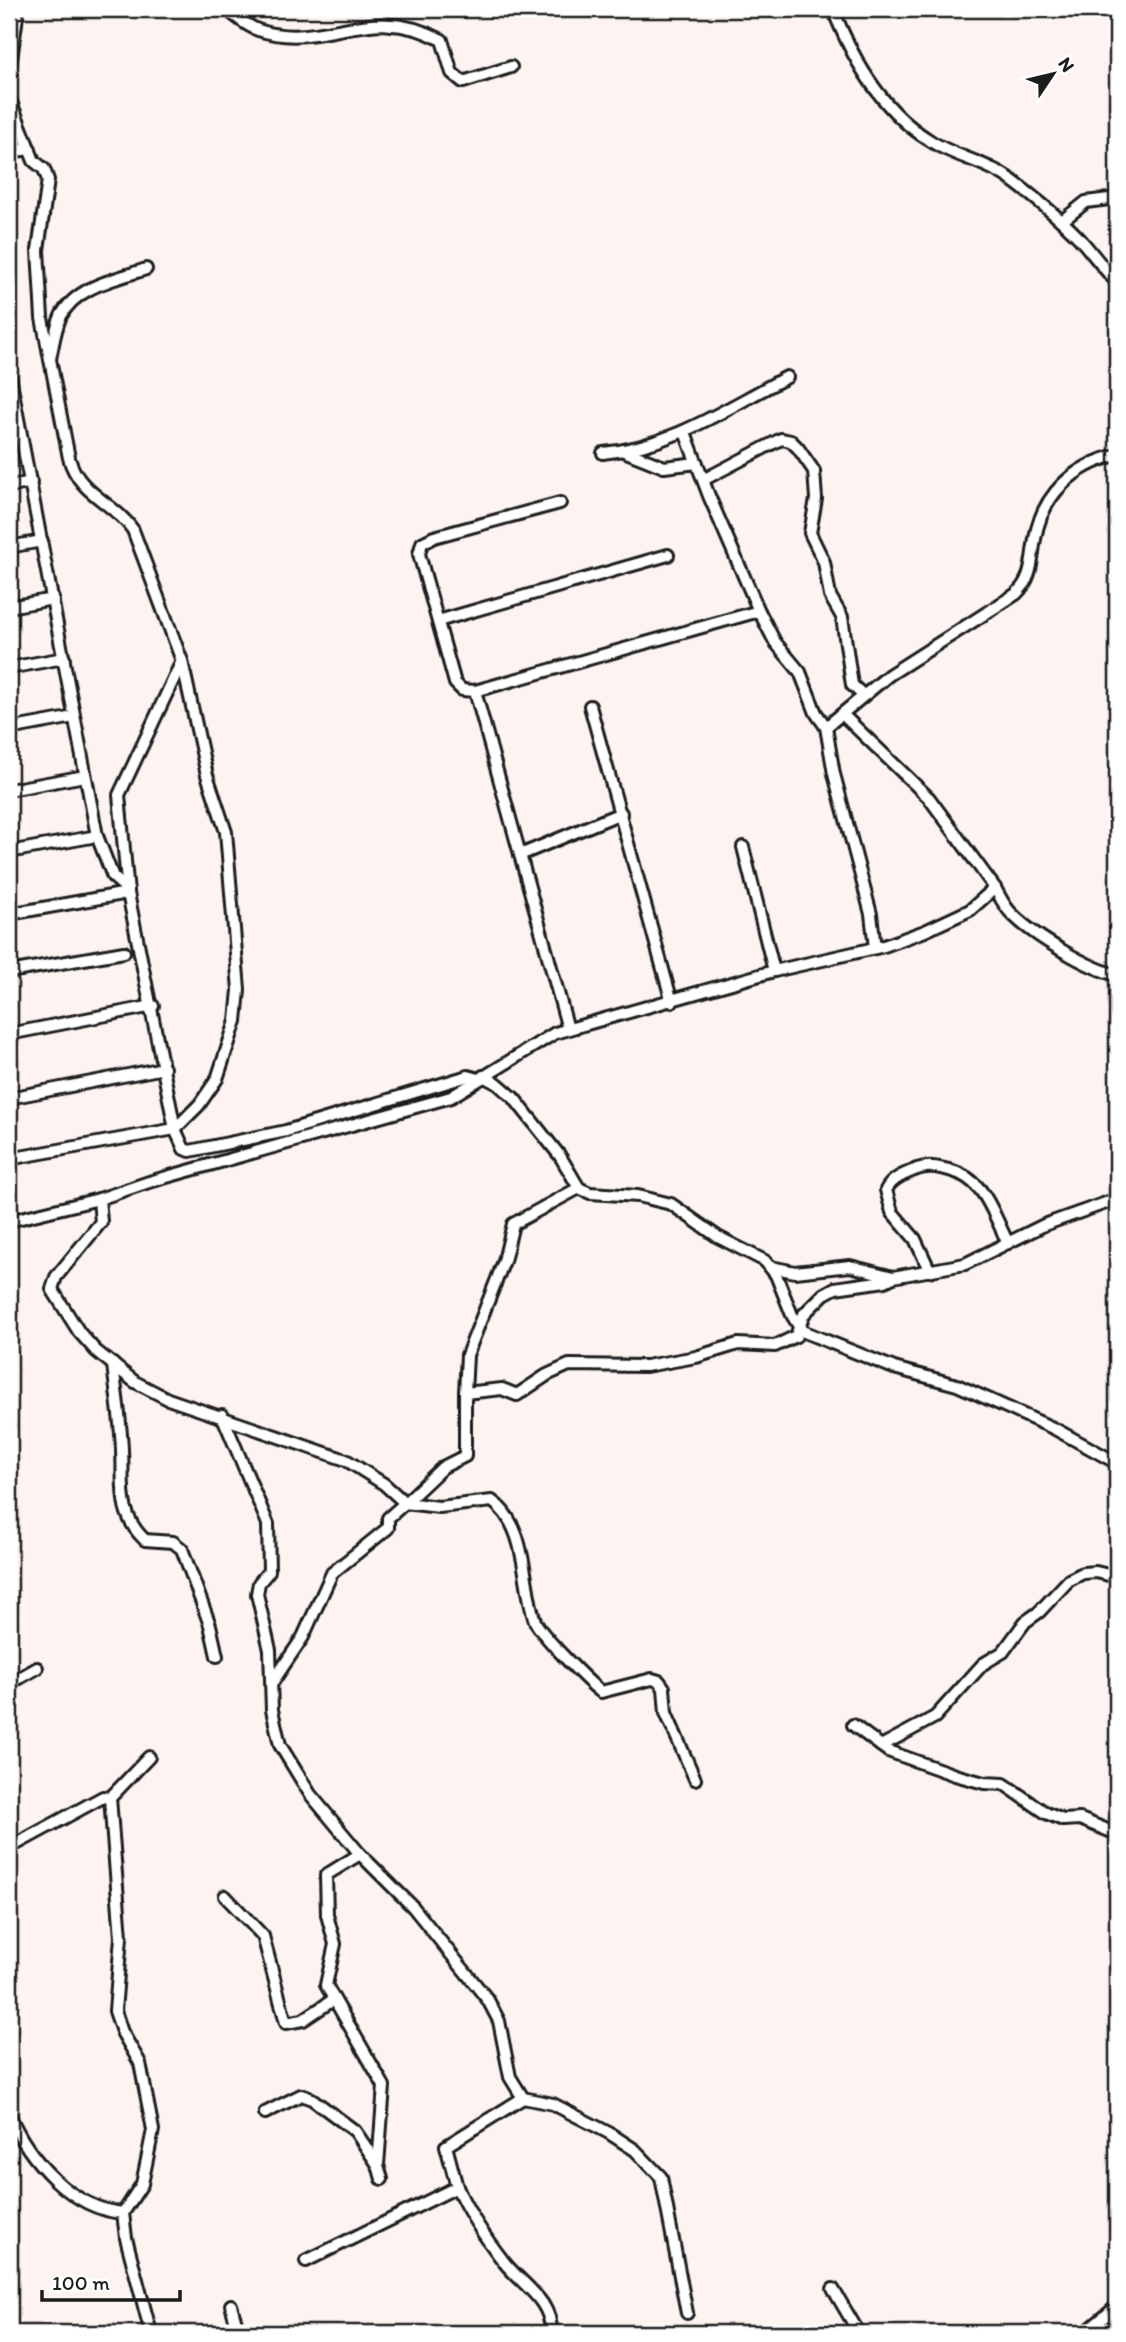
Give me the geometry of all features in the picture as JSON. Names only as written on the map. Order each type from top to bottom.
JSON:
[{"type":"street","points":[[9,74],[18,9]]},
{"type":"street","points":[[226,9],[253,28],[289,34],[360,20],[397,18],[442,40],[452,73],[463,82],[511,67]]},
{"type":"street","points":[[833,9],[853,55],[883,97],[906,121],[928,140],[995,168],[1062,221],[1117,282]]},
{"type":"street","points":[[9,97],[30,149],[48,180],[38,250],[49,361],[72,470],[86,490],[124,519],[133,530],[182,661],[207,775],[228,843],[239,990],[236,1021],[218,1079],[199,1105],[175,1129],[9,1159]]},
{"type":"street","points":[[9,152],[30,149]]},
{"type":"street","points":[[1062,221],[1086,201],[1117,198]]},
{"type":"street","points":[[49,361],[60,318],[72,300],[91,289],[146,269]]},
{"type":"street","points":[[9,371],[14,425],[31,482],[97,836],[114,877],[128,892]]},
{"type":"street","points":[[603,453],[649,447],[685,432],[787,377]]},
{"type":"street","points":[[685,432],[759,611],[775,642],[800,672],[816,713],[826,727],[834,774],[871,914],[875,948]]},
{"type":"street","points":[[703,480],[780,439],[791,441],[805,455],[814,471],[817,499],[810,533],[824,562],[830,596],[842,617],[852,685],[863,695]]},
{"type":"street","points":[[624,451],[664,467],[697,463]]},
{"type":"street","points":[[826,727],[863,695],[927,649],[1016,594],[1030,574],[1039,521],[1051,496],[1080,469],[1117,455]]},
{"type":"street","points":[[9,486],[31,482]]},
{"type":"street","points":[[561,503],[434,537],[422,543],[419,554],[455,683],[462,690],[475,691],[759,611]]},
{"type":"street","points":[[9,547],[42,541]]},
{"type":"street","points":[[438,621],[668,555]]},
{"type":"street","points":[[9,607],[53,599]]},
{"type":"street","points":[[9,668],[64,658]]},
{"type":"street","points":[[182,661],[119,794],[128,892],[153,1006],[175,1129],[184,1149],[190,1152],[286,1131],[468,1076],[481,1078],[498,1084],[514,1098],[560,1156],[579,1188],[590,1193],[638,1196],[671,1204],[718,1237],[771,1267],[795,1272],[850,1266],[893,1277]]},
{"type":"street","points":[[475,691],[568,1029]]},
{"type":"street","points":[[590,706],[672,1002]]},
{"type":"street","points":[[842,714],[929,798],[1010,912],[1034,931],[1097,968],[1117,975]]},
{"type":"street","points":[[9,729],[74,717]]},
{"type":"street","points":[[9,790],[85,776]]},
{"type":"street","points":[[520,855],[621,813]]},
{"type":"street","points":[[9,852],[97,836]]},
{"type":"street","points":[[743,847],[774,971]]},
{"type":"street","points":[[9,1221],[99,1199],[149,1182],[451,1097],[536,1043],[568,1029],[672,1002],[774,971],[875,948],[925,931],[970,909],[995,888]]},
{"type":"street","points":[[9,914],[128,892]]},
{"type":"street","points":[[9,972],[124,952]]},
{"type":"street","points":[[9,1034],[153,1006]]},
{"type":"street","points":[[9,1098],[164,1068]]},
{"type":"street","points":[[930,1271],[915,1239],[892,1212],[886,1190],[899,1177],[924,1167],[934,1166],[969,1177],[985,1194],[1008,1243]]},
{"type":"street","points":[[271,1685],[303,1637],[332,1573],[381,1537],[388,1528],[388,1518],[443,1467],[465,1456],[467,1356],[504,1261],[513,1224],[579,1188]]},
{"type":"street","points":[[99,1199],[101,1222],[57,1276],[52,1289],[79,1332],[135,1381],[168,1399],[222,1415],[346,1460],[384,1485],[405,1503],[439,1507],[492,1501],[500,1507],[508,1521],[524,1564],[536,1624],[601,1692],[652,1679],[659,1681],[664,1688],[666,1713],[695,1779]]},
{"type":"street","points":[[465,1393],[502,1389],[517,1395],[547,1375],[569,1365],[646,1366],[696,1357],[738,1344],[775,1346],[794,1338],[804,1314],[824,1294],[835,1288],[965,1265],[1077,1211],[1117,1199]]},
{"type":"street","points":[[771,1267],[800,1328],[894,1368],[957,1385],[1055,1429],[1117,1463]]},
{"type":"street","points":[[113,1364],[122,1452],[121,1496],[127,1514],[145,1541],[173,1542],[182,1549],[210,1625],[217,1656]]},
{"type":"street","points":[[222,1415],[268,1524],[269,1571],[259,1583],[257,1594],[270,1650],[276,1729],[289,1763],[360,1854],[413,1907],[488,2000],[499,2021],[510,2077],[523,2098]]},
{"type":"street","points":[[881,1746],[935,1717],[983,1664],[1003,1652],[1025,1622],[1039,1612],[1069,1580],[1083,1573],[1096,1572],[1117,1577]]},
{"type":"street","points":[[9,1684],[37,1668]]},
{"type":"street","points":[[853,1725],[881,1746],[955,1775],[984,1783],[1004,1784],[1019,1791],[1046,1813],[1063,1819],[1080,1819],[1117,1834]]},
{"type":"street","points":[[149,1757],[110,1798],[121,1937],[115,2011],[122,2032],[140,2063],[153,2130],[142,2184],[123,2213],[126,2238],[151,2333]]},
{"type":"street","points":[[9,1848],[103,1797],[110,1798]]},
{"type":"street","points":[[360,1854],[329,1872],[326,1879],[327,1915],[335,1944],[326,1985],[384,2087],[378,2165]]},
{"type":"street","points":[[225,1896],[263,1936],[286,2023],[303,2021],[333,2000]]},
{"type":"street","points":[[265,2113],[301,2095],[312,2099],[355,2131],[378,2165],[382,2179]]},
{"type":"street","points":[[551,2333],[551,2316],[545,2305],[504,2262],[457,2187],[446,2146],[523,2098],[553,2104],[609,2133],[635,2150],[661,2177],[687,2313]]},
{"type":"street","points":[[9,2114],[33,2152],[69,2194],[106,2212],[123,2213]]},
{"type":"street","points":[[306,2261],[457,2187]]},
{"type":"street","points":[[834,2289],[859,2333]]},
{"type":"street","points":[[231,2305],[239,2333]]},
{"type":"street","points":[[1085,2333],[1117,2306]]}]
